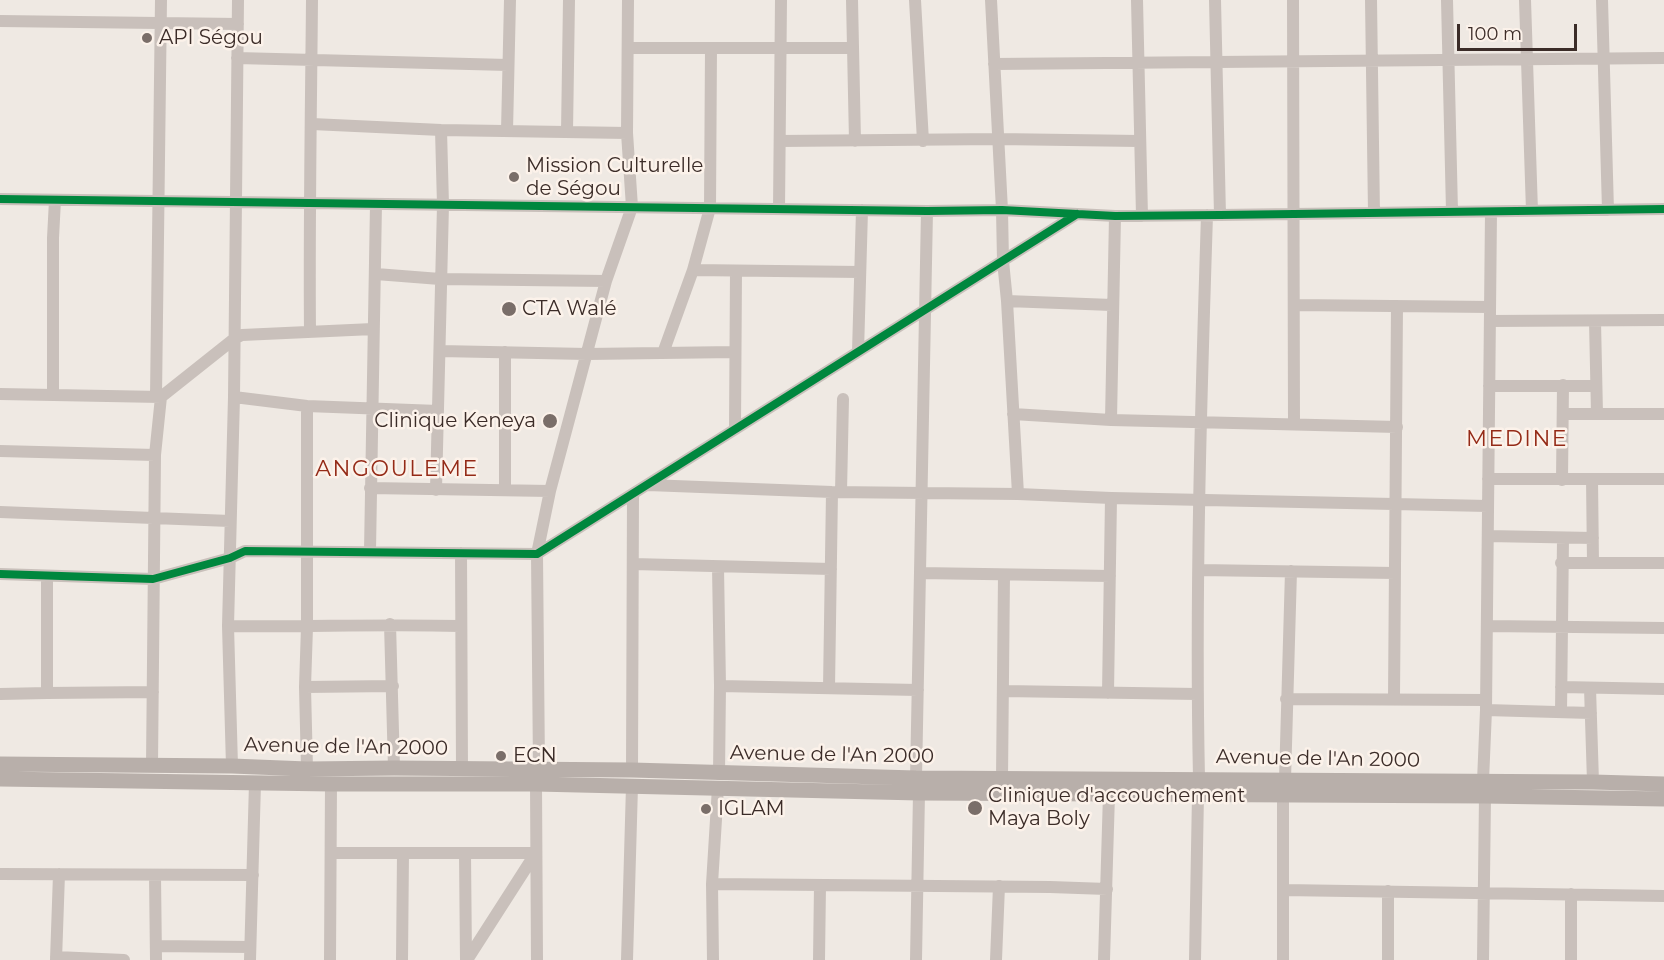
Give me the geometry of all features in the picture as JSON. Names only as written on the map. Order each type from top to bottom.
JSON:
[{"type":"main road","name":"Avenue de l'An 2000","points":[[0,764],[462,769],[632,786],[718,781],[918,785],[1109,794],[1198,794],[1284,788],[1484,788],[1593,782],[1664,784]]},
{"type":"main road","name":"Avenue de l'An 2000","points":[[0,778],[332,784],[537,777],[632,770],[718,781]]},
{"type":"main road","name":"Avenue de l'An 2000","points":[[918,785],[1002,778],[1199,778],[1284,788]]},
{"type":"main road","name":"Avenue de l'An 2000","points":[[1484,788],[1664,799]]},
{"type":"street","points":[[152,765],[155,455],[159,397],[161,0]]},
{"type":"street","points":[[232,766],[228,626],[234,397],[238,0]]},
{"type":"street","points":[[310,333],[308,203],[312,124],[312,0]]},
{"type":"street","points":[[507,131],[510,0]]},
{"type":"street","points":[[567,132],[569,0]]},
{"type":"street","points":[[537,960],[537,554],[550,491],[606,280],[632,207],[627,133],[628,0]]},
{"type":"street","points":[[779,209],[781,0]]},
{"type":"street","points":[[852,0],[855,141]]},
{"type":"street","points":[[915,0],[923,141]]},
{"type":"street","points":[[991,0],[1003,261],[1018,494]]},
{"type":"street","points":[[1137,0],[1142,216]]},
{"type":"street","points":[[1199,778],[1197,694],[1199,500],[1201,422],[1214,215],[1215,0]]},
{"type":"street","points":[[1293,0],[1294,423]]},
{"type":"street","points":[[1371,0],[1374,213]]},
{"type":"street","points":[[1447,0],[1452,211]]},
{"type":"street","points":[[1525,0],[1532,211]]},
{"type":"street","points":[[1602,0],[1608,210]]},
{"type":"street","points":[[0,21],[238,24]]},
{"type":"street","points":[[628,48],[853,48]]},
{"type":"street","points":[[663,353],[693,270],[710,208],[711,48]]},
{"type":"street","points":[[237,58],[508,65]]},
{"type":"street","points":[[994,63],[1138,64],[1664,58]]},
{"type":"street","points":[[312,124],[441,130],[627,133]]},
{"type":"street","points":[[436,490],[440,351],[441,130]]},
{"type":"street","points":[[780,141],[998,139],[1139,141]]},
{"type":"street","points":[[0,199],[927,211],[1002,210],[1114,216],[1664,209]]},
{"type":"street","points":[[53,395],[55,200]]},
{"type":"street","points":[[370,551],[376,204]]},
{"type":"street","points":[[858,352],[862,210]]},
{"type":"street","points":[[916,960],[918,690],[927,211]]},
{"type":"street","points":[[1483,960],[1491,212]]},
{"type":"street","points":[[0,574],[153,579],[230,558],[245,551],[537,554],[1077,214]]},
{"type":"street","points":[[1111,420],[1114,216]]},
{"type":"street","points":[[693,270],[860,273]]},
{"type":"street","points":[[735,429],[736,271]]},
{"type":"street","points":[[376,274],[440,279],[606,280]]},
{"type":"street","points":[[1007,301],[1112,305]]},
{"type":"street","points":[[1294,305],[1490,307]]},
{"type":"street","points":[[1394,698],[1397,306]]},
{"type":"street","points":[[1490,321],[1664,320]]},
{"type":"street","points":[[1595,321],[1597,414]]},
{"type":"street","points":[[0,394],[159,397],[242,335],[373,329]]},
{"type":"street","points":[[440,351],[586,354],[735,352]]},
{"type":"street","points":[[505,352],[505,490]]},
{"type":"street","points":[[1489,386],[1596,386]]},
{"type":"street","points":[[1562,480],[1563,386]]},
{"type":"street","points":[[234,397],[307,406],[438,411]]},
{"type":"street","points":[[829,688],[831,569],[843,399]]},
{"type":"street","points":[[307,406],[305,687],[307,769]]},
{"type":"street","points":[[1013,414],[1111,420],[1397,427]]},
{"type":"street","points":[[1563,414],[1664,414]]},
{"type":"street","points":[[0,451],[155,455]]},
{"type":"street","points":[[1488,479],[1664,479]]},
{"type":"street","points":[[1592,479],[1593,563]]},
{"type":"street","points":[[648,484],[837,492],[1018,494],[1488,506]]},
{"type":"street","points":[[370,488],[550,491]]},
{"type":"street","points":[[632,770],[633,494]]},
{"type":"street","points":[[1108,693],[1111,498]]},
{"type":"street","points":[[0,512],[230,521]]},
{"type":"street","points":[[1488,536],[1593,538]]},
{"type":"street","points":[[1561,712],[1563,539]]},
{"type":"street","points":[[461,553],[462,769]]},
{"type":"street","points":[[1561,563],[1664,563]]},
{"type":"street","points":[[633,564],[831,569]]},
{"type":"street","points":[[713,960],[712,884],[718,781],[720,686],[718,567]]},
{"type":"street","points":[[1198,570],[1395,573]]},
{"type":"street","points":[[1283,960],[1284,788],[1291,571]]},
{"type":"street","points":[[920,573],[1110,576]]},
{"type":"street","points":[[1002,778],[1004,575]]},
{"type":"street","points":[[46,693],[47,576]]},
{"type":"street","points":[[228,626],[307,627],[390,624],[460,626]]},
{"type":"street","points":[[390,624],[394,768]]},
{"type":"street","points":[[1487,626],[1664,628]]},
{"type":"street","points":[[305,687],[393,686]]},
{"type":"street","points":[[720,686],[918,690]]},
{"type":"street","points":[[1561,687],[1664,689]]},
{"type":"street","points":[[1590,688],[1593,782]]},
{"type":"street","points":[[1003,691],[1197,694]]},
{"type":"street","points":[[0,694],[153,692]]},
{"type":"street","points":[[1286,699],[1394,698],[1591,713]]},
{"type":"street","points":[[250,960],[255,783]]},
{"type":"street","points":[[330,960],[332,784]]},
{"type":"street","points":[[627,960],[632,786]]},
{"type":"street","points":[[1104,960],[1109,794]]},
{"type":"street","points":[[1195,960],[1198,794]]},
{"type":"street","points":[[332,853],[536,853]]},
{"type":"street","points":[[402,960],[403,853]]},
{"type":"street","points":[[465,853],[466,960]]},
{"type":"street","points":[[466,960],[536,853]]},
{"type":"street","points":[[0,874],[253,875]]},
{"type":"street","points":[[59,874],[56,959],[123,960]]},
{"type":"street","points":[[154,875],[156,960]]},
{"type":"street","points":[[712,884],[1107,889]]},
{"type":"street","points":[[819,960],[820,885]]},
{"type":"street","points":[[996,960],[999,886]]},
{"type":"street","points":[[1284,890],[1664,896]]},
{"type":"street","points":[[1388,891],[1388,960]]},
{"type":"street","points":[[1571,894],[1571,960]]},
{"type":"street","points":[[156,946],[250,947]]},
{"type":"cycle path","points":[[0,199],[927,211],[1002,210],[1115,216],[1664,209]]},
{"type":"cycle path","points":[[0,574],[153,579],[230,558],[245,551],[537,554],[1077,214]]},
{"type":"place","name":"API Ségou","points":[[147,38]]},
{"type":"place","name":"Mission Culturelle de Ségou","points":[[514,177]]},
{"type":"place","name":"CTA Walé","points":[[509,309]]},
{"type":"place","name":"Clinique Keneya","points":[[550,421]]},
{"type":"place","name":"ECN","points":[[501,756]]},
{"type":"place","name":"Clinique d'accouchement Maya Boly","points":[[975,808]]},
{"type":"place","name":"IGLAM","points":[[706,809]]},
{"type":"district","name":"MEDINE","points":[[1517,440]]},
{"type":"district","name":"ANGOULEME","points":[[397,470]]}]
